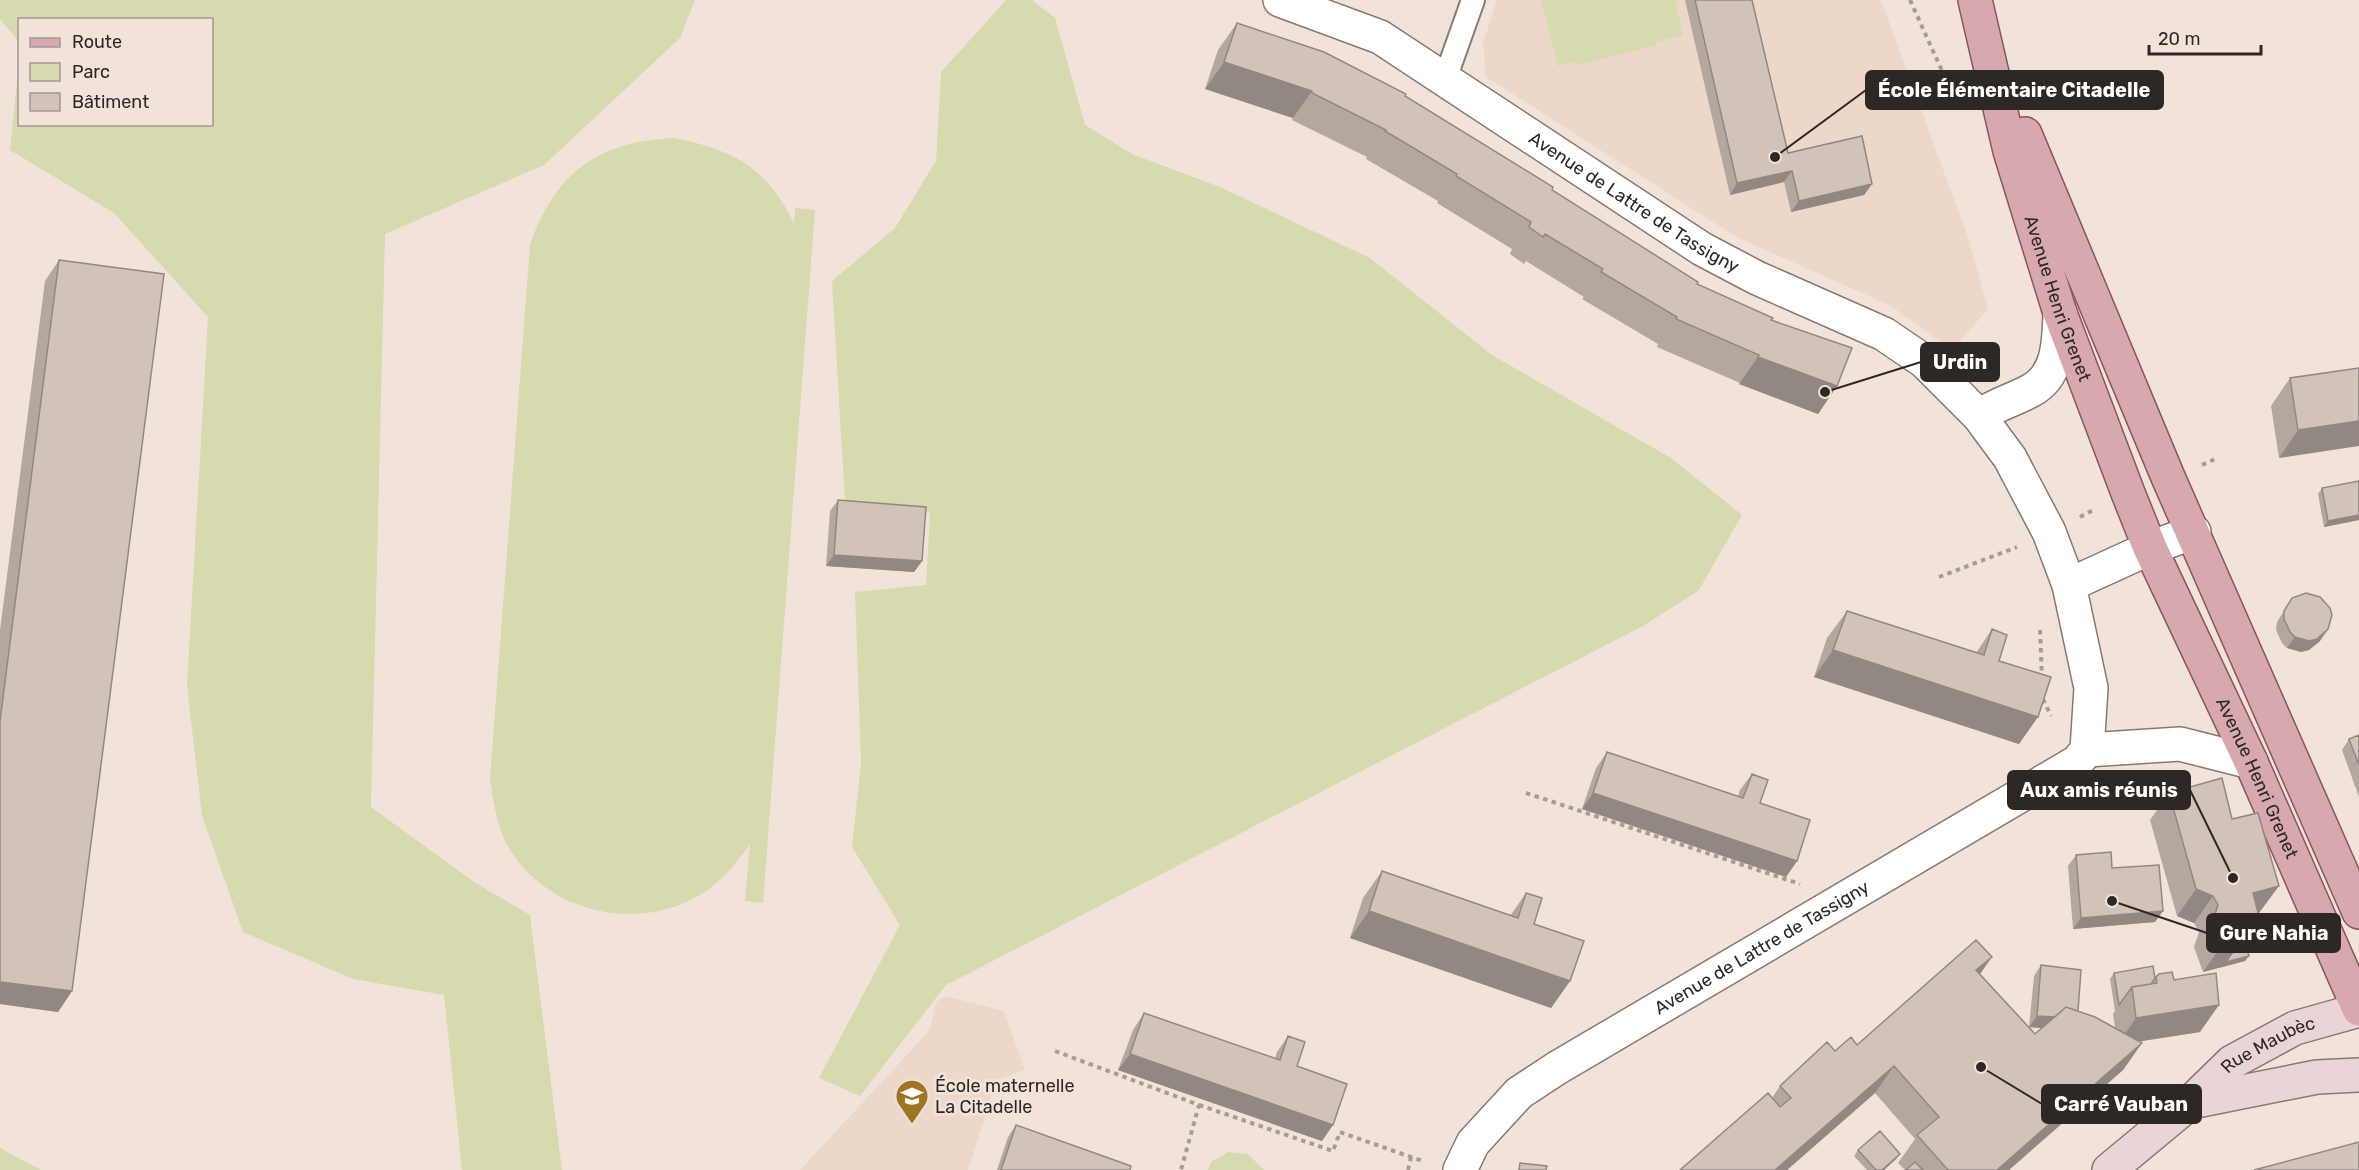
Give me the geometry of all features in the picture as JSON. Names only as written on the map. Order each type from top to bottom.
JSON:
[{"type":"main road","name":"Avenue Henri Grenet","points":[[1975,0],[2010,151],[2060,313],[2150,548],[2251,762],[2359,1010]]},
{"type":"main road","name":"Avenue Henri Grenet","points":[[1987,44],[2168,477],[2359,912]]},
{"type":"main road","name":"Rue Maubèc","points":[[2109,1170],[2191,1102],[2232,1062],[2295,1028],[2359,1010]]},
{"type":"main road","name":"Rue Maubèc","points":[[2191,1102],[2317,1077],[2359,1075]]},
{"type":"street","name":"Avenue de Lattre de Tassigny","points":[[1280,0],[1380,37],[1702,249],[1757,278],[1884,334],[1925,362],[1979,416],[2010,458],[2049,532],[2069,585],[2091,688],[2082,756]]},
{"type":"street","points":[[1979,416],[1993,407],[2034,389],[2053,369],[2059,344],[2060,313]]},
{"type":"street","points":[[2069,585],[2150,548],[2194,532]]},
{"type":"street","name":"Avenue de Lattre de Tassigny","points":[[1445,1167],[1473,1143],[1519,1093],[1557,1068],[1824,913],[2082,756],[2180,744],[2251,762]]},
{"type":"lane","points":[[1445,79],[1473,0]]},
{"type":"path","points":[[1910,0],[1957,104]]},
{"type":"path","points":[[2012,536],[2020,558]]},
{"type":"path","points":[[2039,623],[2043,701],[2082,756]]},
{"type":"path","points":[[1526,794],[1812,888],[1824,913]]},
{"type":"path","points":[[1055,1051],[1199,1105],[1333,1151],[1340,1132],[1445,1167]]},
{"type":"path","points":[[1181,1170],[1199,1105]]},
{"type":"path","points":[[1408,1170],[1411,1157]]},
{"type":"shaded area","points":[[1497,0],[1881,0],[1969,240],[1988,309],[1952,350],[1891,306],[1738,238],[1486,77],[1483,43]]},
{"type":"shaded area","name":"École maternelle La Citadelle","points":[[945,996],[1004,1011],[1025,1070],[997,1080],[968,1170],[800,1170],[929,1031],[937,1001]]},
{"type":"green space","points":[[0,0],[695,0],[680,38],[544,165],[385,234],[371,807],[474,882],[530,915],[562,1170],[462,1170],[444,995],[353,979],[243,932],[202,816],[187,685],[208,317],[114,213],[10,150],[18,72],[18,126],[213,126],[213,18],[18,18],[18,41],[0,19]]},
{"type":"green space","points":[[1006,0],[1032,0],[1055,18],[1085,125],[1132,154],[1220,187],[1370,258],[1492,355],[1671,458],[1742,515],[1699,590],[1645,625],[946,985],[860,1096],[819,1078],[900,925],[852,847],[861,764],[855,592],[926,585],[930,513],[845,501],[832,281],[895,228],[936,161],[941,72]]},
{"type":"green space","points":[[1541,0],[1675,0],[1683,35],[1656,42],[1656,45],[1578,65],[1577,61],[1558,66]]},
{"type":"green space","points":[[675,138],[715,149],[747,164],[772,188],[784,204],[794,224],[795,208],[815,210],[763,903],[745,901],[750,844],[734,866],[714,885],[689,901],[662,910],[634,914],[606,912],[578,905],[553,892],[530,875],[512,853],[503,836],[490,779],[530,245],[552,198],[583,166],[602,154],[623,146]]},
{"type":"green space","points":[[0,1148],[41,1170],[0,1170]]},
{"type":"green space","points":[[1228,1152],[1248,1154],[1264,1170],[1208,1170],[1211,1162]]},
{"type":"building","points":[[1695,0],[1752,0],[1788,153],[1862,136],[1872,184],[1799,201],[1792,171],[1737,183]]},
{"type":"building","points":[[1237,23],[1324,52],[1406,94],[1405,96],[1553,187],[1552,190],[1698,282],[1697,284],[1773,318],[1771,320],[1852,348],[1837,386],[1758,357],[1759,355],[1676,319],[1677,317],[1601,272],[1603,269],[1545,234],[1543,237],[1529,227],[1531,222],[1386,130],[1312,91],[1224,62]]},
{"type":"building","points":[[59,260],[164,274],[72,991],[0,982],[0,721]]},
{"type":"building","points":[[2359,368],[2359,421],[2298,430],[2290,378]]},
{"type":"building","points":[[2359,481],[2359,515],[2328,521],[2322,488]]},
{"type":"building","points":[[838,500],[926,507],[922,561],[834,555]]},
{"type":"building","points":[[2306,593],[2320,597],[2330,608],[2332,615],[2328,629],[2317,639],[2309,641],[2295,637],[2284,619],[2284,611],[2292,598]]},
{"type":"building","points":[[1847,611],[1984,655],[1992,629],[2007,635],[1999,661],[2051,677],[2038,717],[1833,650]]},
{"type":"building","points":[[2359,735],[2359,765],[2349,739]]},
{"type":"building","points":[[1607,752],[1743,798],[1752,774],[1768,780],[1760,803],[1810,820],[1797,861],[1593,793]]},
{"type":"building","points":[[2222,778],[2232,819],[2258,813],[2279,886],[2253,893],[2262,928],[2239,934],[2241,940],[2222,945],[2213,920],[2218,905],[2213,896],[2196,889],[2169,793]]},
{"type":"building","points":[[2111,852],[2112,868],[2159,865],[2163,911],[2081,918],[2076,855]]},
{"type":"building","points":[[1382,871],[1518,918],[1526,893],[1542,898],[1534,924],[1584,941],[1570,981],[1369,911]]},
{"type":"building","points":[[1976,940],[1992,957],[1976,970],[2035,1034],[2066,1007],[2095,1017],[2142,1043],[1997,1170],[1948,1170],[1917,1135],[1939,1117],[1894,1066],[1775,1170],[1680,1170],[1768,1093],[1780,1107],[1791,1098],[1780,1086],[1827,1042],[1835,1051],[1851,1037],[1857,1045]]},
{"type":"building","points":[[2247,949],[2249,956],[2226,962],[2232,953]]},
{"type":"building","points":[[2041,965],[2081,970],[2078,1011],[2066,1007],[2055,1017],[2037,1016]]},
{"type":"building","points":[[2153,966],[2155,978],[2151,984],[2132,987],[2119,1005],[2114,973]]},
{"type":"building","points":[[2172,972],[2174,980],[2216,973],[2219,1005],[2136,1018],[2132,987],[2157,983],[2156,977],[2159,974]]},
{"type":"building","points":[[1144,1013],[1280,1060],[1288,1036],[1305,1042],[1297,1066],[1347,1084],[1333,1125],[1130,1054]]},
{"type":"building","points":[[1016,1125],[1131,1166],[1130,1170],[1001,1170]]},
{"type":"building","points":[[1880,1131],[1900,1154],[1882,1170],[1876,1170],[1858,1150]]},
{"type":"building","points":[[2359,1142],[2359,1170],[2254,1170]]},
{"type":"building","points":[[1915,1162],[1923,1170],[1906,1170]]},
{"type":"building","points":[[1520,1163],[1547,1166],[1546,1170],[1519,1170]]},
{"type":"place","name":"École Élémentaire Citadelle","points":[[1775,157]]},
{"type":"place","name":"Urdin","points":[[1825,392]]},
{"type":"place","name":"Aux amis réunis","points":[[2233,878]]},
{"type":"place","name":"Gure Nahia","points":[[2112,901]]},
{"type":"place","name":"Carré Vauban","points":[[1981,1067]]},
{"type":"place","name":"École maternelle La Citadelle","points":[[912,1125]]}]
